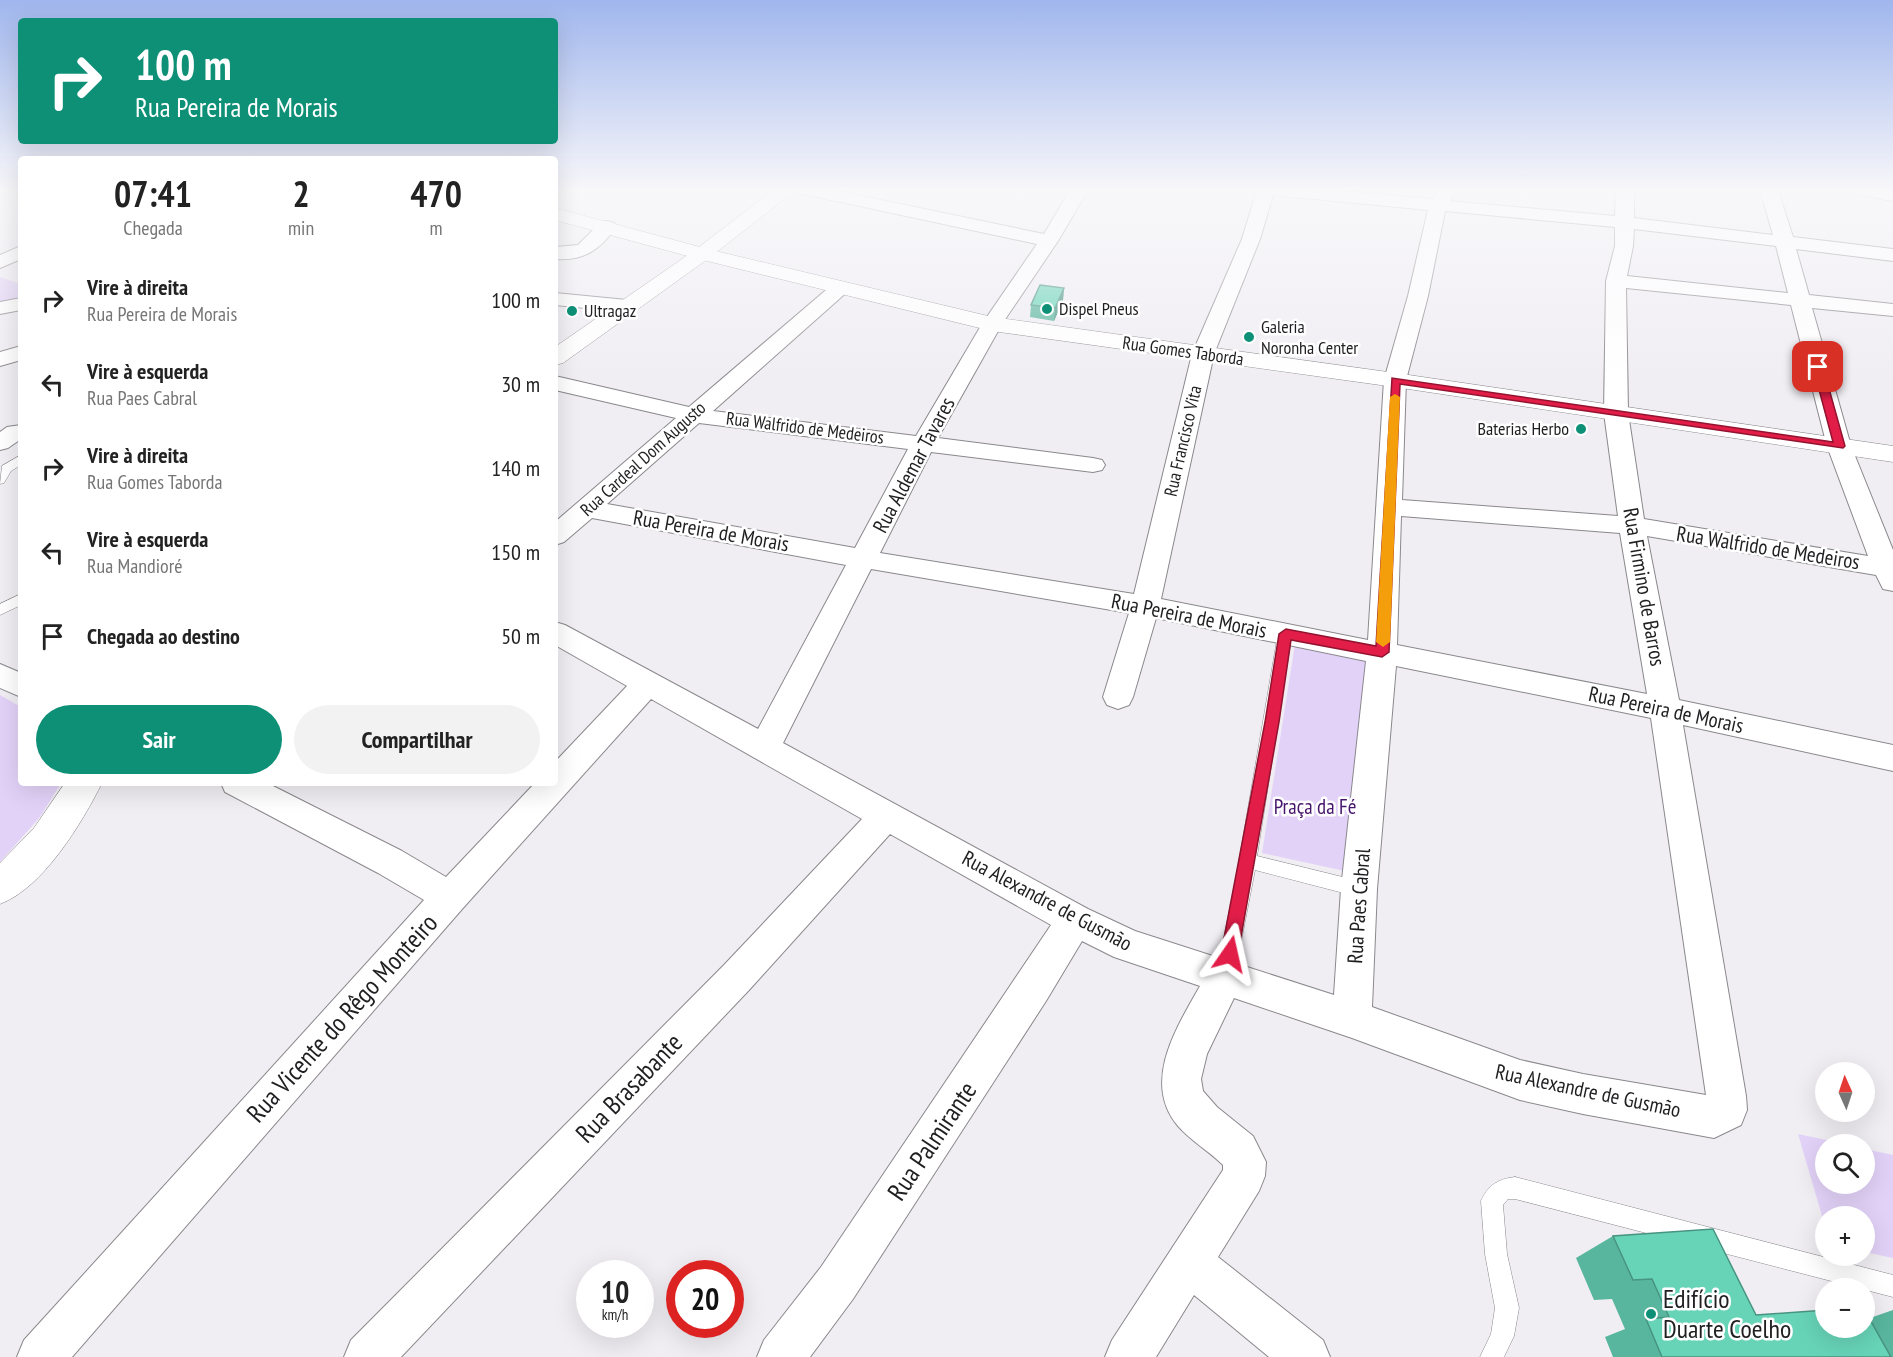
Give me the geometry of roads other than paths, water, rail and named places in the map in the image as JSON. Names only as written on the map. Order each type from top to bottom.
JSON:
[{"type":"main road","points":[[558,356],[695,253]]},
{"type":"main road","name":"Rua Gomes Taborda","points":[[702,253],[992,324],[1395,380],[1893,454]]},
{"type":"main road","points":[[0,886],[15,874],[67,813],[82,786]]},
{"type":"street","points":[[558,253],[578,253]]},
{"type":"street","name":"Rua Aldemar Tavares","points":[[764,748],[924,442],[992,324],[1041,253]]},
{"type":"street","name":"Rua Francisco Vita","points":[[1118,697],[1145,606],[1203,354],[1245,253]]},
{"type":"street","name":"Rua Paes Cabral","points":[[1352,1019],[1359,890],[1382,652],[1391,507],[1395,380],[1428,253]]},
{"type":"street","name":"Rua Firmino de Barros","points":[[1623,253],[1617,281],[1616,413],[1632,525],[1665,709],[1726,1096],[1726,1110],[1714,1117]]},
{"type":"street","points":[[1789,253],[1799,301],[1839,446],[1891,573]]},
{"type":"street","points":[[4,269],[18,255]]},
{"type":"street","points":[[1617,281],[1893,310]]},
{"type":"street","name":"Rua Cardeal Dom Augusto","points":[[558,534],[840,288]]},
{"type":"street","points":[[558,299],[627,306]]},
{"type":"street","points":[[0,308],[18,305]]},
{"type":"street","points":[[0,358],[18,353]]},
{"type":"street","name":"Rua Walfrido de Medeiros","points":[[558,384],[693,415],[924,442],[1093,465]]},
{"type":"street","name":"Rua Walfrido de Medeiros","points":[[1391,507],[1632,525],[1891,573]]},
{"type":"street","name":"Rua Pereira de Morais","points":[[588,509],[864,559],[1145,606],[1665,709],[1893,758]]},
{"type":"street","name":"Rua Alexandre de Gusmão","points":[[558,634],[1075,920],[1127,945],[1352,1019],[1520,1080],[1714,1117]]},
{"type":"street","points":[[0,675],[18,684]]},
{"type":"street","name":"Rua Vicente do Rêgo Monteiro","points":[[558,780],[648,683]]},
{"type":"street","points":[[243,786],[390,862],[450,897]]},
{"type":"street","name":"Rua Vicente do Rêgo Monteiro","points":[[41,1357],[450,897],[553,786]]},
{"type":"street","name":"Rua Brasabante","points":[[368,1357],[737,977],[887,815]]},
{"type":"street","name":"Rua Palmirante","points":[[781,1357],[837,1283],[1033,988],[1075,920]]},
{"type":"street","points":[[1129,1357],[1244,1176],[1246,1168],[1237,1148],[1189,1110],[1182,1095],[1183,1062],[1225,978]]},
{"type":"street","points":[[1188,1261],[1306,1357]]},
{"type":"lane","points":[[0,480],[6,469],[18,461]]},
{"type":"lane","points":[[0,610],[18,601]]},
{"type":"lane","points":[[1225,978],[1248,861],[1286,634]]},
{"type":"lane","points":[[1248,861],[1359,890]]},
{"type":"lane","points":[[1491,1357],[1502,1336],[1507,1308],[1496,1254],[1492,1201],[1503,1189],[1515,1188],[1893,1286]]},
{"type":"place","name":"Dispel Pneus","points":[[1047,309]]},
{"type":"place","name":"Ultragaz","points":[[572,311]]},
{"type":"place","name":"Galeria Noronha Center","points":[[1249,337]]},
{"type":"place","name":"Baterias Herbo","points":[[1581,429]]},
{"type":"place","name":"Edifício Duarte Coelho","points":[[1651,1314]]},
{"type":"park label","name":"Praça da Fé","points":[[1315,807]]}]
